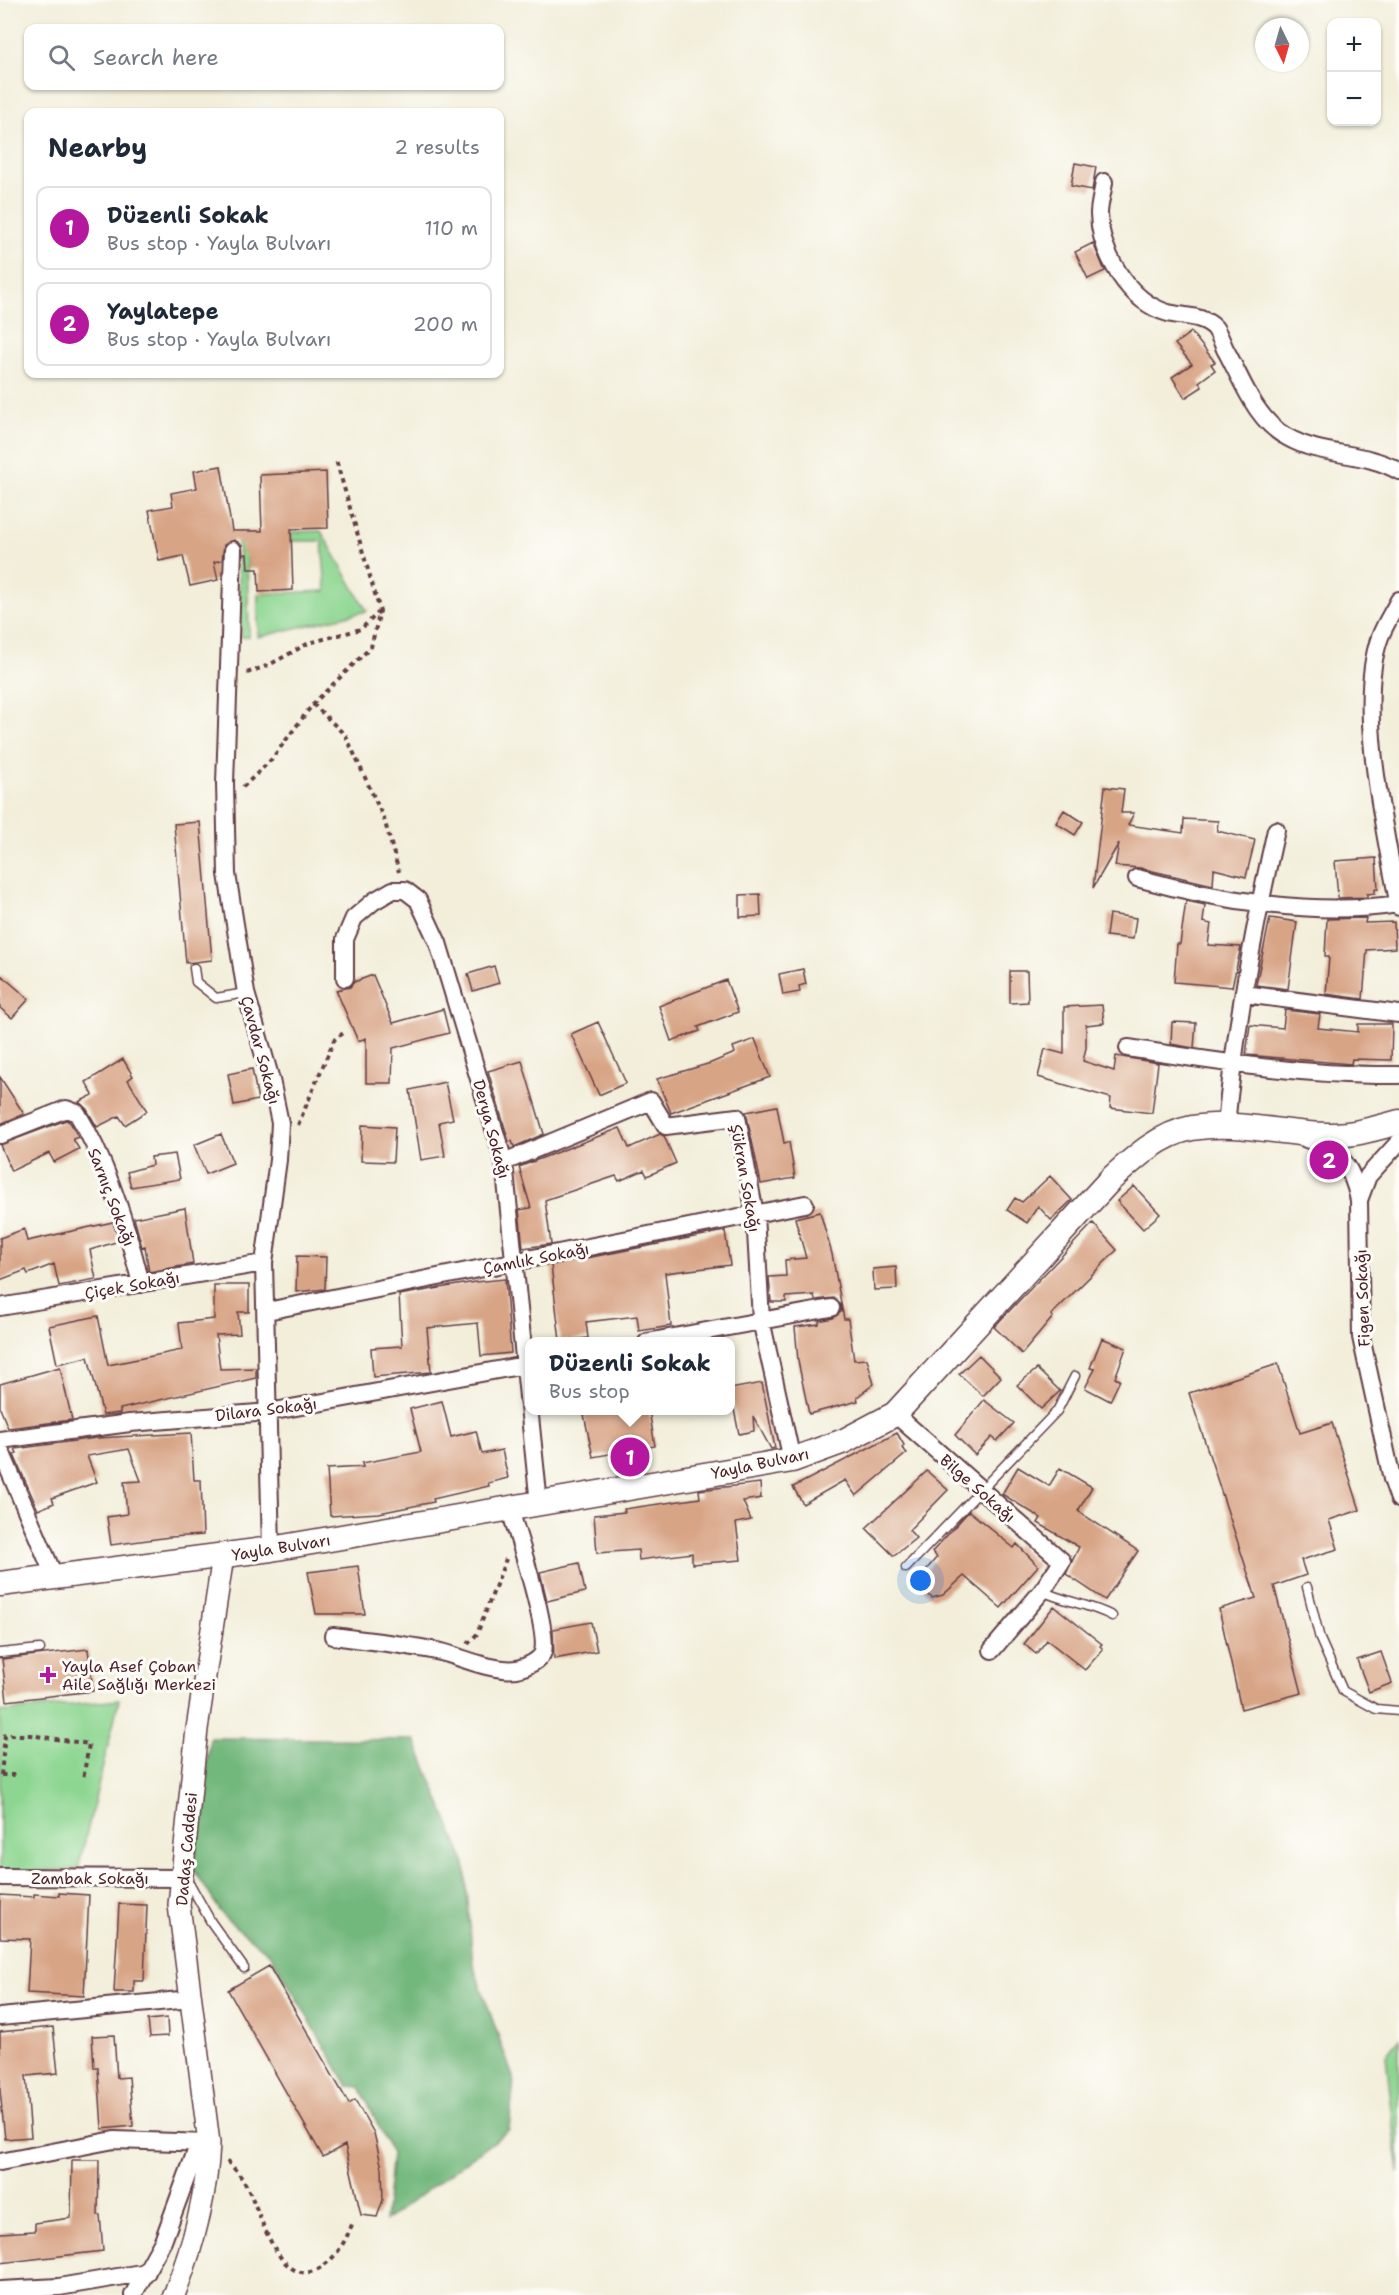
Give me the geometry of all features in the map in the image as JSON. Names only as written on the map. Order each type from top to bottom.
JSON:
[{"type":"main road","name":"Yayla Bulvarı","points":[[0,1584],[270,1549],[792,1460],[843,1441],[895,1414],[1065,1227],[1135,1156],[1161,1140],[1191,1128],[1226,1126],[1331,1135],[1368,1131],[1399,1122]]},
{"type":"street","points":[[1104,182],[1099,214],[1108,250],[1119,276],[1145,300],[1167,313],[1195,316],[1214,327],[1261,416],[1285,436],[1319,452],[1356,455],[1399,471]]},
{"type":"street","name":"Çavdar Sokağı","points":[[233,550],[228,680],[227,874],[246,993],[271,1080],[280,1123],[278,1160],[264,1263],[267,1311],[270,1549]]},
{"type":"street","points":[[1137,878],[1186,891],[1260,902],[1345,909],[1399,905],[1376,773],[1370,699],[1380,638],[1399,600]]},
{"type":"street","points":[[1226,1126],[1232,1064],[1260,902],[1276,830]]},
{"type":"street","points":[[345,978],[345,939],[354,918],[374,901],[393,891],[405,890]]},
{"type":"street","name":"Derya Sokağı","points":[[405,890],[418,900],[438,943],[504,1162],[525,1356]]},
{"type":"street","points":[[1244,994],[1399,1014]]},
{"type":"street","points":[[1128,1048],[1232,1064],[1364,1075],[1399,1075]]},
{"type":"street","name":"Şükran Sokağı","points":[[504,1162],[651,1101],[666,1126],[737,1117],[755,1214],[761,1320],[792,1460]]},
{"type":"street","name":"Sarnıç Sokağı","points":[[0,1136],[66,1109],[76,1113],[105,1171],[132,1245],[141,1284]]},
{"type":"street","points":[[1283,1131],[1320,1143],[1335,1152],[1355,1177],[1359,1200]]},
{"type":"street","points":[[1359,1200],[1368,1176],[1399,1142]]},
{"type":"street","name":"Figen Sokağı","points":[[1359,1200],[1360,1337],[1392,1479],[1399,1499]]},
{"type":"street","name":"Çamlık Sokağı","points":[[267,1311],[805,1204]]},
{"type":"street","name":"Çiçek Sokağı","points":[[0,1307],[264,1263]]},
{"type":"street","points":[[669,1337],[831,1308]]},
{"type":"street","name":"Dilara Sokağı","points":[[0,1440],[130,1423],[269,1412],[525,1365]]},
{"type":"street","name":"Bilge Sokağı","points":[[895,1414],[1062,1562],[1042,1591]]},
{"type":"street","name":"Derya Sokağı","points":[[531,1415],[539,1504]]},
{"type":"street","points":[[0,1449],[55,1578]]},
{"type":"street","points":[[333,1635],[458,1657],[504,1669],[527,1666],[542,1654],[544,1642],[535,1597],[510,1509]]},
{"type":"street","name":"Dadaş Caddesi","points":[[133,2295],[163,2241],[204,2143],[191,1999],[179,1905],[211,1620],[223,1556]]},
{"type":"street","points":[[992,1650],[1042,1591]]},
{"type":"street","name":"Zambak Sokağı","points":[[0,1877],[181,1878]]},
{"type":"street","points":[[0,2017],[191,1999]]},
{"type":"street","points":[[0,2162],[114,2140],[204,2143],[208,2166],[201,2204],[184,2270],[174,2295]]},
{"type":"street","points":[[0,2290],[59,2288],[147,2271]]},
{"type":"lane","points":[[194,968],[196,982],[216,998],[246,993]]},
{"type":"lane","points":[[906,1569],[1057,1411],[1075,1376]]},
{"type":"lane","points":[[1307,1587],[1320,1639],[1343,1691],[1376,1709],[1399,1711]]},
{"type":"lane","points":[[1042,1591],[1059,1599],[1093,1608],[1112,1616]]},
{"type":"lane","points":[[0,1653],[40,1648]]},
{"type":"lane","points":[[181,1878],[191,1886],[211,1922],[244,1968]]},
{"type":"path","points":[[226,804],[271,760],[313,704],[370,647],[380,611],[336,460]]},
{"type":"path","points":[[228,680],[269,665],[309,644],[360,629],[380,611]]},
{"type":"path","points":[[313,704],[346,736],[384,819],[405,890]]},
{"type":"path","points":[[297,1127],[334,1040],[346,1031]]},
{"type":"path","points":[[458,1657],[477,1634],[517,1534]]},
{"type":"path","points":[[18,1775],[1,1775],[5,1735],[89,1744],[83,1779]]},
{"type":"path","points":[[204,2143],[239,2174],[273,2246],[286,2266],[297,2271],[313,2271],[329,2262],[340,2250],[353,2222]]},
{"type":"green space","points":[[321,531],[367,611],[258,637],[258,594],[326,591],[322,541],[292,541],[291,532]]},
{"type":"green space","points":[[238,536],[257,556],[247,557],[249,637],[241,637]]},
{"type":"green space","points":[[119,1700],[78,1869],[0,1873],[0,1712]]},
{"type":"green space","points":[[210,1738],[415,1740],[465,1863],[473,1965],[514,2080],[509,2130],[385,2221],[392,2154],[360,2087],[348,2086],[271,1955],[224,1917],[193,1868]]},
{"type":"green space","points":[[1399,2038],[1399,2173],[1386,2056]]},
{"type":"building","points":[[1075,163],[1096,167],[1092,190],[1071,186]]},
{"type":"building","points":[[1093,243],[1105,271],[1088,279],[1075,252]]},
{"type":"building","points":[[1191,332],[1215,362],[1211,364],[1215,370],[1199,382],[1202,387],[1185,398],[1172,377],[1192,364],[1175,344]]},
{"type":"building","points":[[221,466],[232,531],[262,531],[260,475],[326,472],[328,528],[291,529],[293,590],[259,592],[258,569],[248,569],[247,554],[243,555],[242,545],[234,540],[224,545],[222,560],[214,562],[218,580],[190,586],[183,556],[159,561],[149,510],[173,506],[171,493],[197,488],[194,471]]},
{"type":"building","points":[[1105,787],[1124,789],[1121,813],[1134,813],[1128,825],[1183,833],[1184,819],[1218,821],[1217,831],[1255,840],[1246,877],[1214,869],[1213,885],[1140,868],[1115,866],[1119,843],[1093,888]]},
{"type":"building","points":[[1064,810],[1083,822],[1075,835],[1056,823]]},
{"type":"building","points":[[200,822],[212,960],[186,963],[174,824]]},
{"type":"building","points":[[1376,858],[1378,889],[1375,889],[1375,893],[1367,894],[1367,897],[1338,898],[1335,861]]},
{"type":"building","points":[[760,894],[761,916],[740,917],[740,895]]},
{"type":"building","points":[[1186,901],[1205,905],[1203,922],[1211,924],[1208,945],[1241,947],[1232,987],[1174,982],[1177,944],[1180,944]]},
{"type":"building","points":[[1109,914],[1136,918],[1133,939],[1106,936]]},
{"type":"building","points":[[1270,918],[1297,922],[1288,989],[1256,985]]},
{"type":"building","points":[[1366,918],[1365,923],[1394,922],[1395,948],[1367,950],[1363,999],[1326,994],[1329,957],[1325,956],[1327,919]]},
{"type":"building","points":[[494,966],[499,983],[473,991],[468,974]]},
{"type":"building","points":[[803,969],[806,984],[799,986],[800,992],[783,995],[779,974]]},
{"type":"building","points":[[1010,971],[1027,971],[1028,1002],[1010,1003]]},
{"type":"building","points":[[0,974],[29,999],[12,1018],[0,1008]]},
{"type":"building","points":[[373,975],[393,1023],[443,1009],[449,1033],[393,1048],[392,1083],[366,1083],[366,1038],[358,1041],[336,990],[350,987],[354,982]]},
{"type":"building","points":[[726,980],[738,1012],[698,1027],[700,1031],[671,1041],[659,1006]]},
{"type":"building","points":[[1102,1005],[1104,1023],[1086,1025],[1086,1048],[1083,1061],[1114,1071],[1116,1056],[1158,1063],[1152,1113],[1110,1108],[1111,1098],[1038,1077],[1045,1049],[1064,1054],[1064,1007]]},
{"type":"building","points":[[1285,1010],[1320,1014],[1318,1028],[1358,1032],[1358,1024],[1392,1024],[1391,1060],[1352,1059],[1351,1064],[1246,1055],[1250,1025],[1283,1028]]},
{"type":"building","points":[[598,1022],[626,1083],[599,1095],[571,1034]]},
{"type":"building","points":[[1172,1022],[1196,1023],[1194,1048],[1171,1044]]},
{"type":"building","points":[[755,1039],[770,1077],[671,1113],[657,1079],[711,1063],[735,1053],[733,1047]]},
{"type":"building","points":[[123,1059],[133,1076],[128,1080],[147,1111],[125,1125],[119,1116],[97,1127],[86,1108],[79,1102],[93,1095],[86,1082]]},
{"type":"building","points":[[522,1061],[544,1134],[514,1147],[512,1141],[509,1142],[488,1071]]},
{"type":"building","points":[[252,1069],[258,1100],[234,1105],[228,1074]]},
{"type":"building","points":[[0,1077],[24,1114],[0,1124]]},
{"type":"building","points":[[445,1082],[453,1119],[439,1122],[445,1156],[421,1160],[410,1090]]},
{"type":"building","points":[[777,1106],[784,1143],[789,1142],[795,1178],[761,1184],[746,1112]]},
{"type":"building","points":[[66,1120],[70,1122],[78,1137],[73,1139],[79,1149],[54,1162],[49,1153],[11,1171],[0,1145]]},
{"type":"building","points":[[362,1125],[395,1127],[393,1162],[361,1161]]},
{"type":"building","points":[[620,1128],[629,1148],[660,1134],[664,1136],[676,1163],[647,1176],[644,1170],[619,1181],[616,1176],[545,1200],[551,1244],[523,1248],[519,1210],[531,1208],[519,1167]]},
{"type":"building","points":[[221,1134],[233,1163],[206,1174],[194,1145]]},
{"type":"building","points":[[175,1154],[180,1179],[131,1187],[127,1172],[152,1165],[151,1157]]},
{"type":"building","points":[[1050,1176],[1072,1200],[1051,1220],[1038,1206],[1027,1223],[1007,1210],[1015,1198],[1022,1202]]},
{"type":"building","points":[[1134,1186],[1160,1214],[1143,1229],[1117,1201]]},
{"type":"building","points":[[185,1208],[193,1264],[149,1272],[145,1246],[142,1247],[134,1218]]},
{"type":"building","points":[[820,1212],[832,1254],[844,1319],[848,1319],[854,1360],[867,1359],[874,1384],[857,1397],[858,1401],[809,1414],[798,1361],[795,1327],[819,1324],[819,1321],[833,1318],[841,1312],[841,1306],[834,1298],[815,1300],[814,1295],[786,1297],[786,1302],[771,1302],[769,1277],[786,1276],[785,1260],[806,1258],[795,1218]]},
{"type":"building","points":[[113,1222],[119,1241],[90,1250],[96,1279],[59,1286],[54,1264],[28,1274],[26,1270],[0,1280],[0,1238],[24,1229],[27,1241]]},
{"type":"building","points":[[1093,1223],[1117,1250],[1051,1315],[1053,1317],[1022,1354],[994,1327]]},
{"type":"building","points":[[725,1231],[730,1265],[665,1273],[671,1326],[639,1331],[637,1316],[586,1322],[588,1337],[560,1337],[551,1265]]},
{"type":"building","points":[[297,1256],[326,1257],[325,1289],[296,1292]]},
{"type":"building","points":[[896,1267],[897,1289],[874,1290],[873,1269]]},
{"type":"building","points":[[505,1279],[511,1353],[481,1356],[478,1323],[427,1328],[431,1372],[373,1377],[371,1348],[402,1346],[399,1295]]},
{"type":"building","points":[[214,1285],[249,1285],[249,1312],[238,1312],[240,1334],[216,1335],[220,1369],[256,1368],[256,1378],[120,1409],[120,1413],[103,1415],[88,1357],[57,1364],[49,1326],[98,1316],[108,1365],[182,1350],[179,1323],[214,1319]]},
{"type":"building","points":[[1102,1338],[1126,1348],[1115,1378],[1120,1380],[1110,1401],[1085,1388],[1095,1369],[1090,1368]]},
{"type":"building","points":[[979,1355],[1001,1377],[983,1396],[959,1374]]},
{"type":"building","points":[[1278,1364],[1300,1433],[1332,1423],[1360,1510],[1329,1520],[1338,1549],[1301,1560],[1306,1575],[1274,1586],[1302,1693],[1241,1709],[1219,1609],[1256,1598],[1189,1393]]},
{"type":"building","points":[[60,1367],[72,1420],[8,1428],[0,1408],[0,1384]]},
{"type":"building","points":[[1037,1369],[1060,1391],[1041,1409],[1017,1385]]},
{"type":"building","points":[[762,1383],[775,1448],[771,1449],[753,1416],[754,1431],[739,1434],[735,1414],[735,1388]]},
{"type":"building","points":[[984,1400],[1014,1423],[997,1441],[992,1437],[975,1455],[955,1435]]},
{"type":"building","points":[[442,1401],[451,1437],[476,1431],[482,1454],[502,1450],[508,1478],[488,1483],[489,1486],[433,1499],[434,1502],[379,1513],[330,1516],[327,1469],[363,1467],[362,1463],[421,1452],[410,1409]]},
{"type":"building","points":[[584,1415],[650,1415],[655,1446],[593,1457]]},
{"type":"building","points":[[191,1433],[194,1480],[201,1480],[203,1535],[111,1545],[107,1517],[127,1514],[124,1482],[141,1481],[129,1449],[87,1456],[97,1482],[52,1498],[54,1503],[38,1510],[14,1455],[17,1453],[15,1449],[97,1438]]},
{"type":"building","points":[[897,1433],[904,1445],[902,1448],[907,1453],[856,1496],[845,1480],[803,1504],[793,1487]]},
{"type":"building","points":[[1018,1467],[1049,1486],[1060,1468],[1092,1487],[1078,1511],[1138,1551],[1105,1600],[1066,1574],[1079,1547],[1038,1523],[1041,1518],[1002,1494]]},
{"type":"building","points":[[927,1471],[948,1490],[909,1530],[916,1538],[894,1556],[866,1528]]},
{"type":"building","points":[[760,1483],[761,1498],[743,1501],[751,1520],[736,1523],[741,1560],[692,1564],[692,1553],[639,1560],[638,1550],[597,1553],[594,1515],[625,1512],[624,1509],[700,1498],[699,1490]]},
{"type":"building","points":[[969,1511],[1014,1548],[1017,1544],[1038,1566],[1001,1608],[964,1576],[943,1595],[932,1598],[916,1582],[937,1557],[932,1552]]},
{"type":"building","points":[[579,1563],[585,1592],[547,1601],[540,1572]]},
{"type":"building","points":[[358,1566],[365,1614],[316,1614],[308,1572]]},
{"type":"building","points":[[1054,1606],[1102,1644],[1100,1646],[1103,1649],[1085,1670],[1047,1640],[1036,1654],[1024,1644]]},
{"type":"building","points":[[591,1622],[597,1651],[554,1659],[553,1629]]},
{"type":"building","name":"Yayla Asef Çoban Aile Sağlığı Merkezi","points":[[88,1649],[93,1691],[7,1701],[2,1659]]},
{"type":"building","points":[[1381,1652],[1392,1683],[1369,1692],[1357,1660]]},
{"type":"building","points":[[59,1893],[89,1895],[84,1996],[27,1993],[30,1939],[0,1938],[0,1895],[34,1897],[34,1894],[59,1896]]},
{"type":"building","points":[[119,1904],[147,1905],[144,1981],[134,1981],[134,1992],[114,1992]]},
{"type":"building","points":[[269,1966],[349,2104],[355,2100],[374,2133],[382,2168],[383,2200],[377,2217],[361,2215],[345,2145],[323,2157],[228,1990]]},
{"type":"building","points":[[167,2018],[168,2036],[150,2037],[148,2020]]},
{"type":"building","points":[[53,2027],[58,2073],[26,2076],[31,2137],[5,2139],[0,2090],[0,2032]]},
{"type":"building","points":[[114,2035],[117,2078],[129,2077],[133,2126],[102,2129],[98,2068],[94,2068],[92,2036]]},
{"type":"building","points":[[72,2160],[99,2160],[98,2215],[100,2215],[103,2251],[0,2263],[0,2233],[35,2231],[35,2223],[71,2218]]},
{"type":"place","name":"Yaylatepe","points":[[1329,1160]]},
{"type":"place","name":"Düzenli Sokak","points":[[630,1457]]},
{"type":"place","name":"Yayla Asef Çoban Aile Sağlığı Merkezi","points":[[48,1675]]}]
